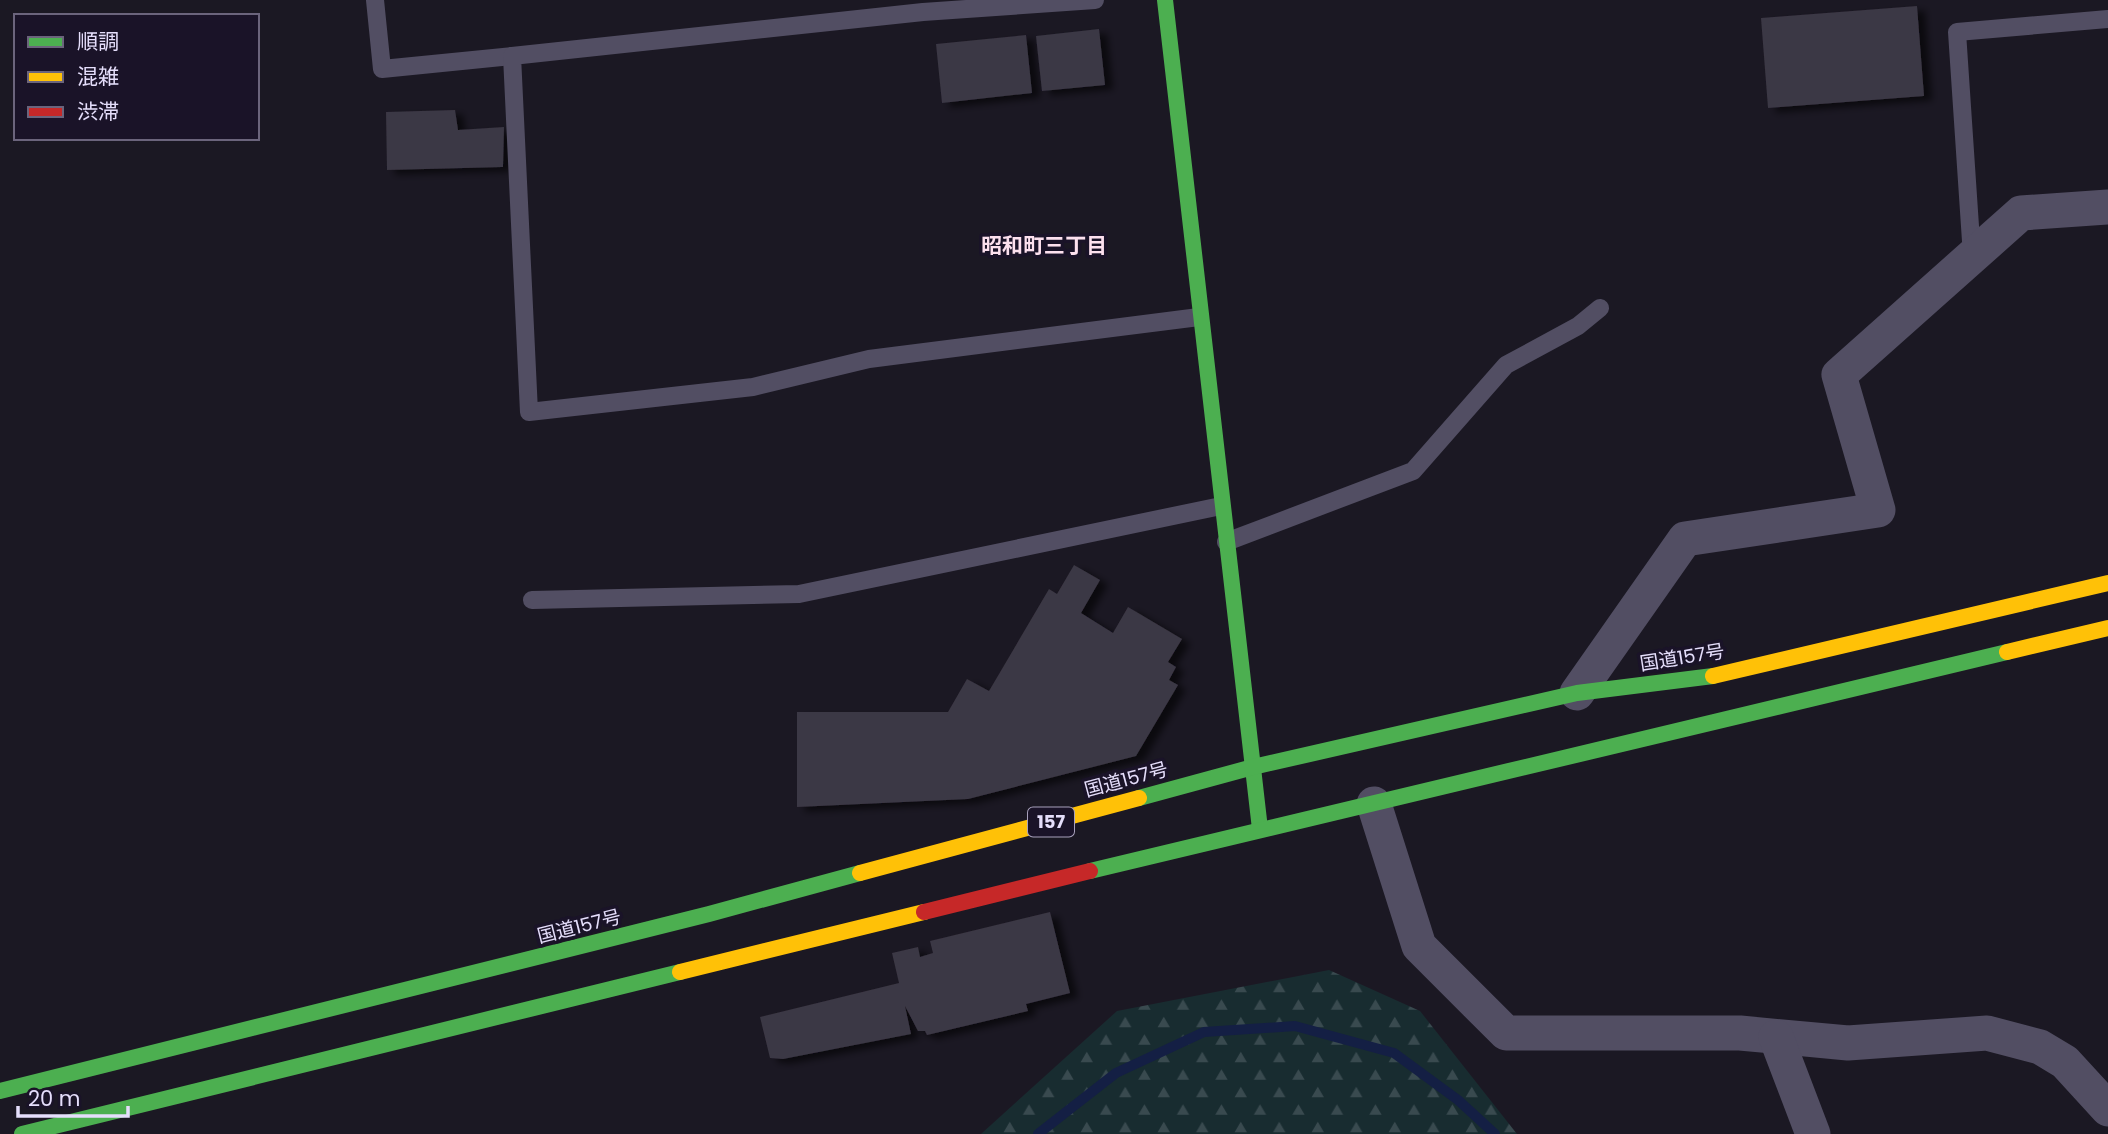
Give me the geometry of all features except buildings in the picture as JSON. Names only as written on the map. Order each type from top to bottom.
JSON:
[{"type":"main road","points":[[1166,0],[1199,317],[1260,829]]},
{"type":"main road","name":"国道157号","points":[[0,1091],[709,914],[1253,767],[1577,694],[1698,679],[2108,583]]},
{"type":"main road","points":[[22,1134],[1260,829],[2108,628]]},
{"type":"street","points":[[1577,694],[1685,539],[1878,510],[1839,375],[1973,260],[2021,213],[2108,207]]},
{"type":"street","points":[[1374,804],[1419,946],[1506,1033],[1740,1033],[1847,1043],[1987,1033],[2040,1046],[2066,1062],[2108,1109]]},
{"type":"street","points":[[1776,1037],[1813,1134]]},
{"type":"lane","points":[[375,0],[382,69],[923,12],[1095,0]]},
{"type":"lane","points":[[1973,260],[1957,32],[2108,19]]},
{"type":"lane","points":[[512,56],[529,412],[752,387],[869,359],[1199,317]]},
{"type":"lane","points":[[1226,542],[1413,471],[1506,365],[1578,326],[1600,309]]},
{"type":"lane","points":[[532,600],[799,594],[1222,506]]},
{"type":"green space","points":[[1329,970],[1420,1011],[1517,1134],[981,1134],[1117,1011]]},
{"type":"waterway","points":[[1038,1134],[1116,1073],[1204,1032],[1295,1026],[1394,1053],[1458,1100],[1495,1134]]},
{"type":"traffic: fast","points":[[1165,0],[1260,829]]},
{"type":"traffic: fast","points":[[1090,871],[2007,652]]},
{"type":"traffic: fast","points":[[1139,798],[1253,767],[1577,693],[1713,676]]},
{"type":"traffic: fast","points":[[0,1091],[709,914],[860,873]]},
{"type":"traffic: fast","points":[[22,1134],[680,972]]},
{"type":"traffic: slow","points":[[1713,676],[2108,583]]},
{"type":"traffic: slow","points":[[2007,652],[2108,628]]},
{"type":"traffic: slow","points":[[860,873],[1139,798]]},
{"type":"traffic: slow","points":[[680,972],[924,912]]},
{"type":"traffic: jam","points":[[924,912],[1090,871]]},
{"type":"district","name":"昭和町三丁目","points":[[1044,246]]}]
